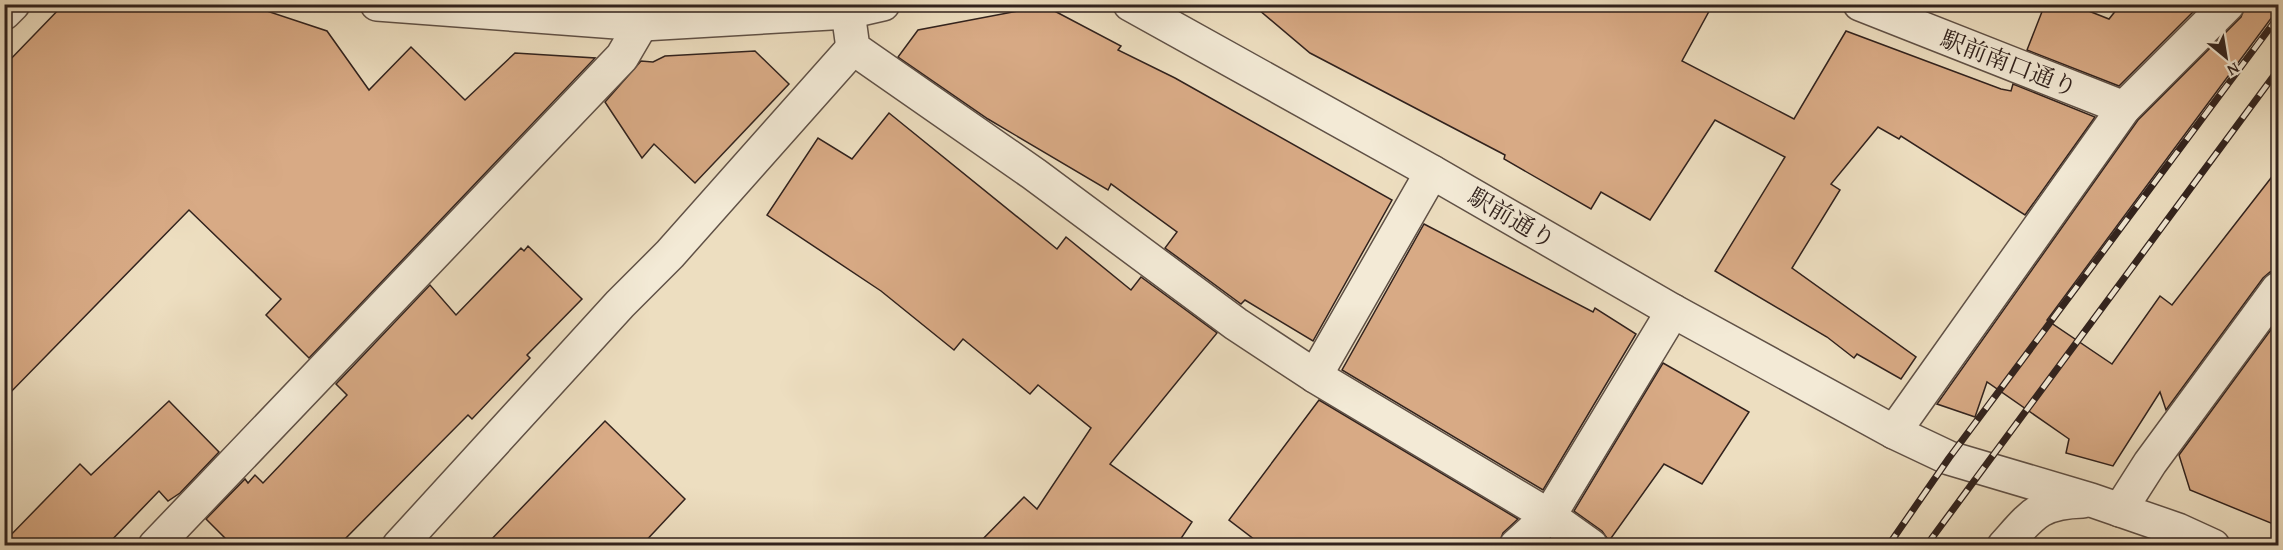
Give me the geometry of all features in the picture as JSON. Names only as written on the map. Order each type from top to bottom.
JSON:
[{"type":"street","points":[[4,13],[13,4]]},
{"type":"street","points":[[377,4],[648,14],[848,12],[883,4]]},
{"type":"street","name":"駅前通り","points":[[1130,4],[1432,172],[1673,311],[1894,432],[1949,459],[2105,505]]},
{"type":"street","name":"駅前南口通り","points":[[1860,4],[2124,108]]},
{"type":"street","points":[[1894,432],[2124,108],[2228,4]]},
{"type":"street","points":[[848,12],[853,48],[1034,174],[1236,324],[1315,376],[1549,516],[1591,546]]},
{"type":"street","points":[[155,546],[622,57],[648,14]]},
{"type":"street","points":[[399,546],[620,304],[670,254],[853,48]]},
{"type":"street","points":[[1315,376],[1432,172]]},
{"type":"street","points":[[2105,505],[2150,463],[2278,289]]},
{"type":"street","points":[[1516,546],[1549,516],[1673,311]]},
{"type":"street","points":[[2004,546],[2043,507],[2062,501],[2105,505],[2213,546]]},
{"type":"building","points":[[64,4],[246,4],[327,31],[369,90],[411,47],[465,100],[515,53],[595,58],[309,358],[266,315],[281,299],[189,210],[4,399],[4,66]]},
{"type":"building","points":[[1252,4],[1713,4],[1682,61],[1794,119],[1846,31],[2001,89],[2011,91],[2013,84],[2095,117],[2025,215],[1901,136],[1899,139],[1878,127],[1831,184],[1840,190],[1792,268],[1916,357],[1901,379],[1857,354],[1854,358],[1827,337],[1715,271],[1785,157],[1715,120],[1650,220],[1601,192],[1591,209],[1504,159],[1505,155],[1310,53]]},
{"type":"building","points":[[2045,4],[2071,4],[2109,19],[2121,4],[2201,4],[2119,86],[2027,50]]},
{"type":"building","points":[[2246,4],[2278,4],[2278,9],[2047,320],[2112,364],[2160,296],[2172,305],[2278,169],[2278,271],[2270,272],[2263,278],[2166,410],[2160,392],[2113,466],[2066,453],[2069,439],[1987,382],[1975,417],[1937,404],[2138,120],[2241,17]]},
{"type":"building","points":[[1045,6],[1121,46],[1118,50],[1175,78],[1392,200],[1313,341],[1245,300],[1241,304],[1165,248],[1177,232],[1111,184],[1108,190],[988,119],[898,57],[918,30]]},
{"type":"building","points":[[755,51],[789,84],[695,183],[654,144],[642,158],[605,102],[641,61],[653,62],[665,56]]},
{"type":"building","points":[[889,113],[1057,249],[1066,237],[1131,290],[1141,277],[1217,333],[1110,464],[1192,522],[1176,546],[976,546],[1024,497],[1037,509],[1091,428],[1038,385],[1030,394],[963,339],[954,350],[881,291],[767,215],[818,138],[852,159]]},
{"type":"building","points":[[1424,224],[1593,312],[1595,308],[1636,334],[1543,490],[1342,370]]},
{"type":"building","points":[[528,246],[582,299],[527,355],[530,358],[472,419],[468,415],[338,546],[233,546],[206,519],[245,479],[248,483],[255,475],[263,483],[347,395],[336,384],[430,285],[456,315],[521,248],[524,251]]},
{"type":"building","points":[[2278,320],[2278,526],[2190,490],[2179,455]]},
{"type":"building","points":[[1663,363],[1749,412],[1702,484],[1664,464],[1609,541],[1602,531],[1574,511]]},
{"type":"building","points":[[1319,400],[1518,519],[1503,533],[1498,546],[1263,546],[1229,520]]},
{"type":"building","points":[[169,401],[219,452],[180,493],[168,501],[159,491],[106,546],[4,546],[4,542],[80,464],[91,475]]},
{"type":"building","points":[[605,421],[685,499],[641,546],[485,546]]},
{"type":"railway","points":[[1888,546],[1949,458],[2278,17]]},
{"type":"railway","points":[[1926,546],[2278,70]]}]
